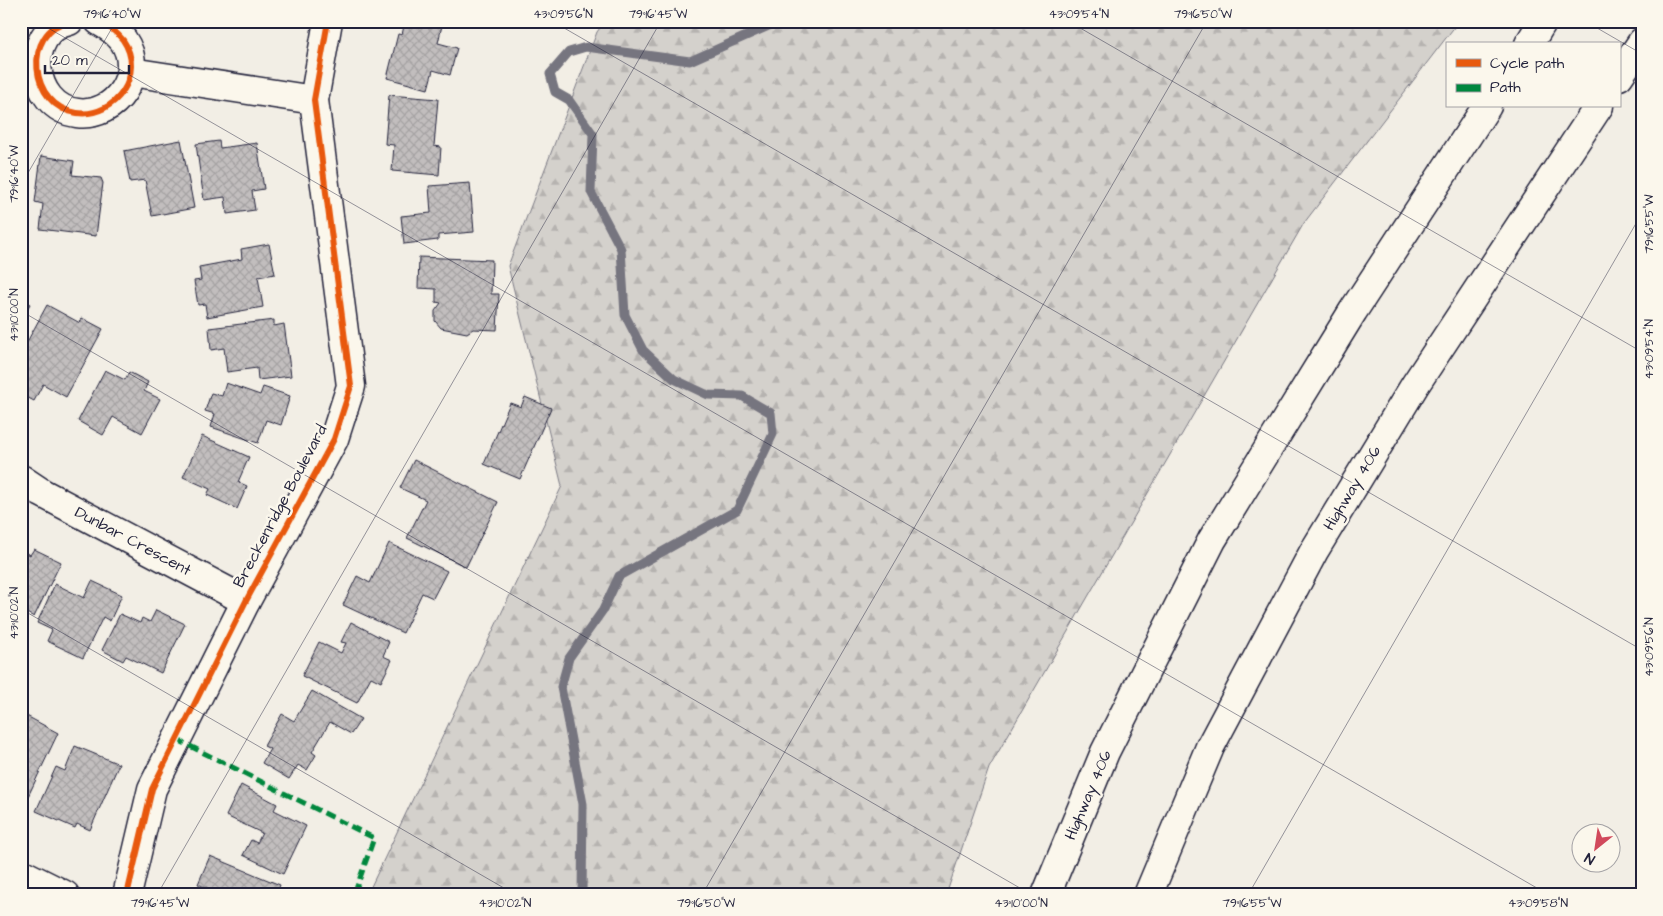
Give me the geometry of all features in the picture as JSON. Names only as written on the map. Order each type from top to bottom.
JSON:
[{"type":"main road","points":[[69,21],[52,31],[42,44],[37,59],[37,74],[42,88],[51,100],[63,108],[77,113],[92,112],[106,108],[118,99],[126,86],[131,72],[130,56],[124,41],[113,29],[99,21]]},
{"type":"main road","name":"Breckenridge Boulevard","points":[[127,895],[152,789],[246,601],[334,439],[351,386],[314,100],[328,21]]},
{"type":"main road","points":[[1529,42],[1543,21]]},
{"type":"main road","points":[[1620,75],[1642,42]]},
{"type":"main road","points":[[131,72],[314,100]]},
{"type":"main road","name":"Highway 406","points":[[1046,895],[1105,752],[1212,540],[1353,311],[1486,108]]},
{"type":"main road","name":"Highway 406","points":[[1148,895],[1210,747],[1314,551],[1415,385],[1598,108]]},
{"type":"main road","name":"Dunbar Crescent","points":[[21,479],[42,493],[246,601]]},
{"type":"main road","points":[[21,873],[65,895]]},
{"type":"green space","points":[[605,21],[1459,21],[1304,223],[989,768],[946,895],[367,895],[562,486],[508,266],[597,32]]},
{"type":"building","points":[[405,21],[443,21],[438,43],[457,48],[450,75],[433,70],[428,89],[387,78],[398,34],[402,35]]},
{"type":"building","points":[[389,95],[438,99],[434,146],[441,147],[439,175],[392,171],[394,145],[385,144]]},
{"type":"building","points":[[181,140],[194,208],[152,216],[145,180],[130,182],[124,151]]},
{"type":"building","points":[[219,141],[220,148],[257,143],[264,189],[252,191],[255,210],[227,214],[225,197],[204,200],[196,144]]},
{"type":"building","points":[[41,156],[74,161],[72,175],[101,178],[103,183],[96,236],[40,229],[43,204],[35,202]]},
{"type":"building","points":[[470,183],[474,232],[438,235],[438,240],[404,244],[401,216],[431,213],[429,186]]},
{"type":"building","points":[[269,244],[275,274],[258,277],[263,307],[207,317],[205,304],[198,305],[194,281],[201,280],[199,267],[242,259],[241,249]]},
{"type":"building","points":[[419,257],[492,260],[491,294],[499,294],[497,330],[473,329],[467,333],[441,328],[435,321],[435,311],[441,303],[436,302],[436,289],[418,288]]},
{"type":"building","points":[[21,299],[30,304],[21,320]]},
{"type":"building","points":[[47,305],[80,323],[82,318],[103,329],[66,397],[43,384],[34,401],[21,394],[21,353]]},
{"type":"building","points":[[274,320],[274,326],[284,324],[291,376],[258,380],[257,368],[227,372],[224,348],[211,350],[209,328]]},
{"type":"building","points":[[105,370],[125,380],[129,372],[148,382],[144,391],[160,399],[142,433],[113,417],[103,435],[78,421]]},
{"type":"building","points":[[226,383],[260,395],[263,387],[290,396],[281,425],[266,420],[258,443],[211,427],[215,414],[205,411],[211,393],[222,396]]},
{"type":"building","points":[[525,397],[551,408],[520,479],[484,464],[510,403],[521,407]]},
{"type":"building","points":[[202,436],[249,457],[238,482],[247,486],[237,509],[207,495],[210,489],[183,477]]},
{"type":"building","points":[[414,460],[498,502],[466,567],[407,538],[426,500],[400,488]]},
{"type":"building","points":[[389,543],[447,571],[433,598],[422,593],[403,633],[343,605],[357,576],[370,583]]},
{"type":"building","points":[[34,549],[61,562],[34,617],[21,610],[21,556],[24,552],[30,555]]},
{"type":"building","points":[[92,581],[122,595],[110,621],[103,617],[83,658],[47,641],[52,630],[37,623],[55,584],[84,598]]},
{"type":"building","points":[[156,610],[185,624],[161,673],[126,656],[123,661],[102,650],[120,614],[140,623],[142,618],[150,622]]},
{"type":"building","points":[[351,622],[389,642],[383,656],[392,660],[381,682],[371,677],[357,703],[302,676],[319,642],[341,653],[346,643],[341,642]]},
{"type":"building","points":[[312,691],[361,719],[351,734],[330,722],[312,752],[316,755],[307,770],[298,765],[289,779],[262,763],[270,749],[264,746],[282,714],[294,721]]},
{"type":"building","points":[[21,713],[58,733],[23,807],[21,806]]},
{"type":"building","points":[[75,746],[119,764],[90,830],[77,824],[75,828],[36,811],[56,767],[65,771]]},
{"type":"building","points":[[241,785],[277,804],[274,810],[306,826],[283,874],[243,855],[251,840],[257,843],[262,833],[226,816]]},
{"type":"building","points":[[210,856],[280,885],[276,895],[222,895],[198,884]]},
{"type":"waterway","points":[[582,895],[583,804],[561,687],[569,658],[603,610],[619,576],[737,510],[773,434],[771,413],[742,396],[708,395],[674,379],[643,350],[625,315],[621,249],[591,192],[593,134],[569,100],[555,92],[550,74],[569,52],[586,47],[690,61],[780,21]]},
{"type":"marked path","points":[[176,739],[374,838],[354,895]]},
{"type":"cycle path","points":[[69,21],[54,28],[44,39],[38,53],[37,68],[41,84],[49,98],[61,108],[77,113],[91,113],[115,101],[129,79],[131,66],[129,53],[123,40],[112,29],[99,21]]},
{"type":"cycle path","points":[[127,895],[152,789],[246,601],[334,439],[351,386],[314,100],[328,21]]}]
